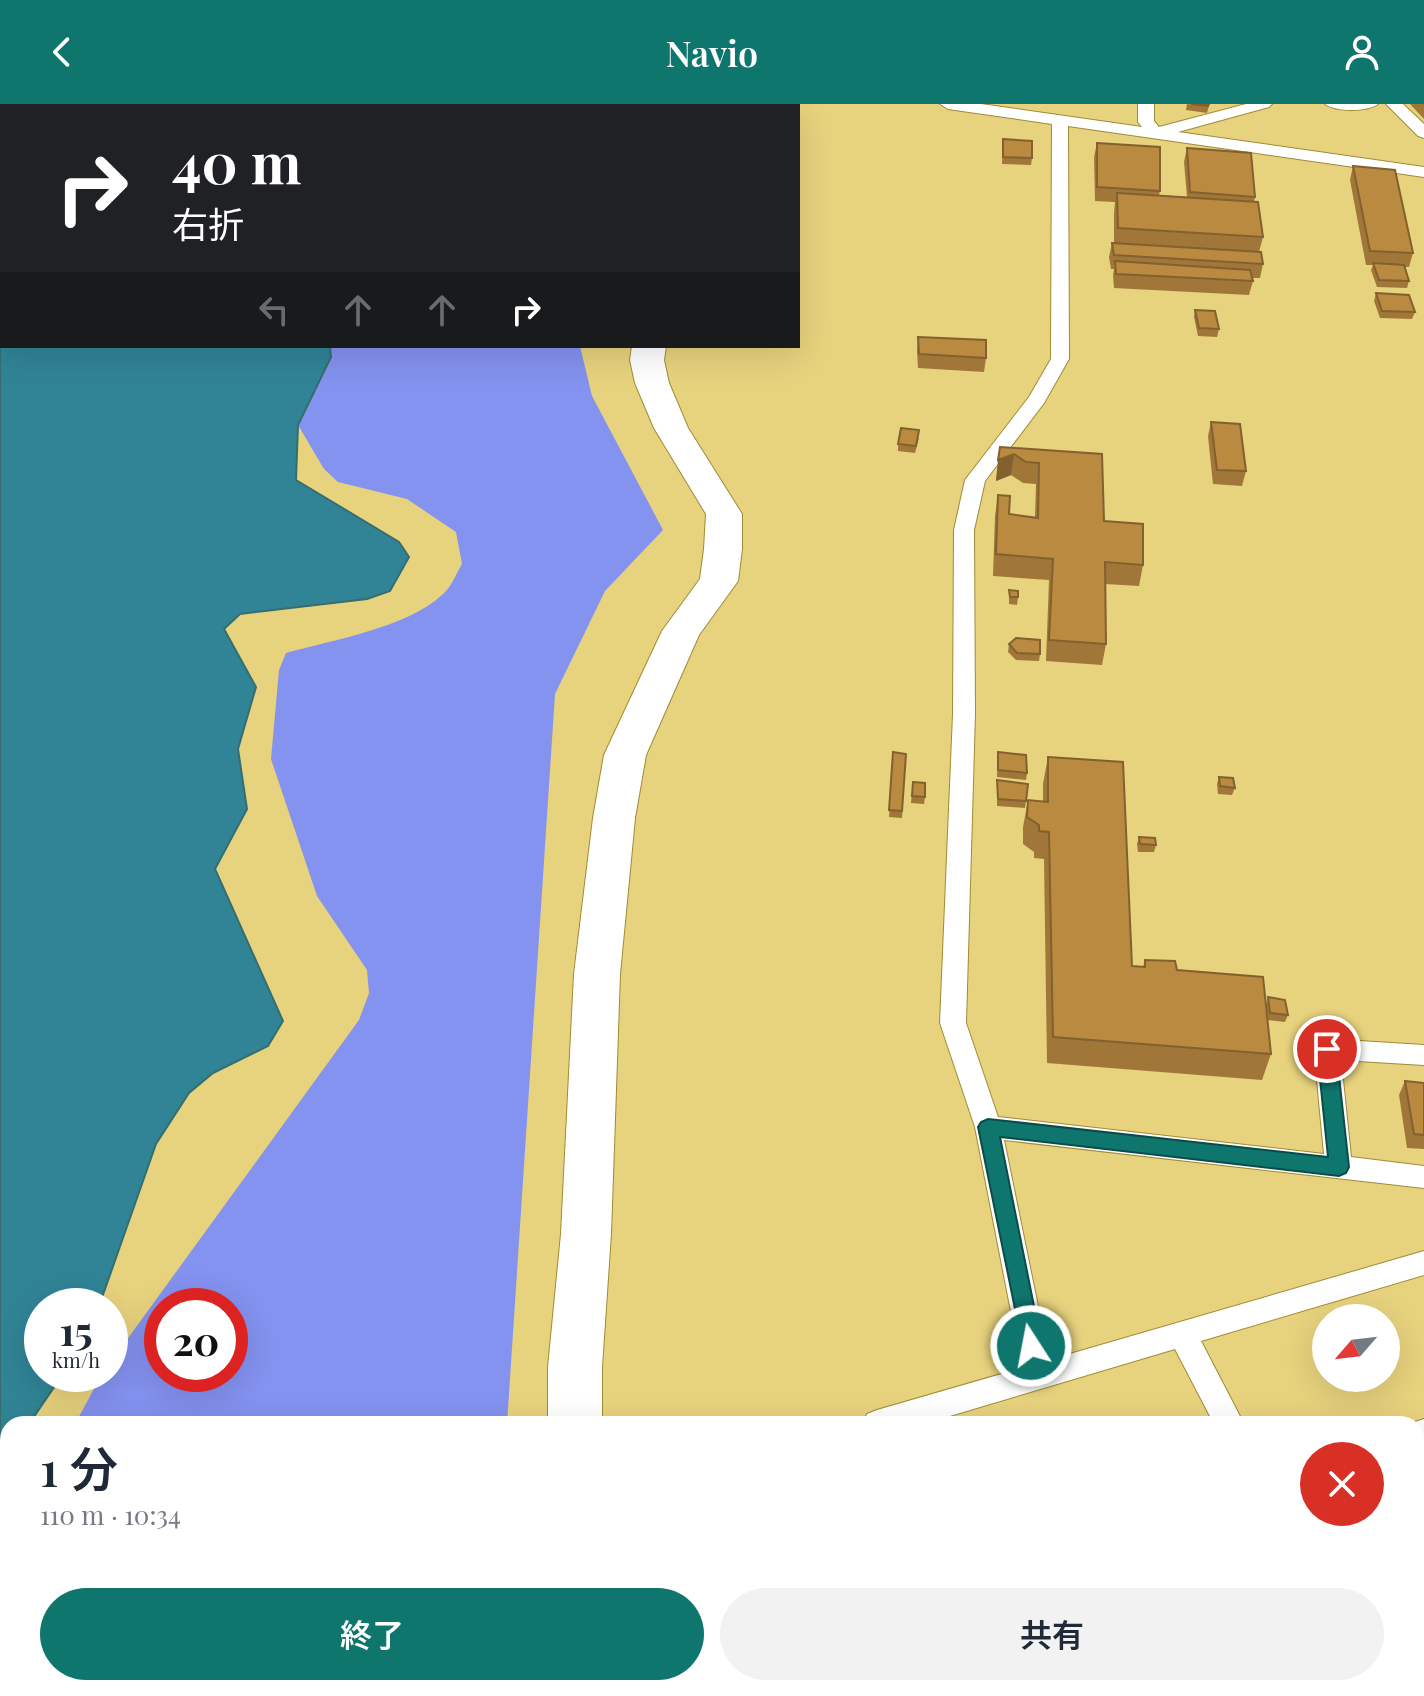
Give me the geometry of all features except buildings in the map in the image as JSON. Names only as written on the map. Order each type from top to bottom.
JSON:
[{"type":"street","points":[[575,1416],[575,1367],[586,1234],[597,974],[614,818],[625,755],[681,631],[719,581],[723,549],[724,514],[671,428],[652,383],[647,360],[649,348]]},
{"type":"lane","points":[[948,104],[1424,172]]},
{"type":"lane","points":[[1146,104],[1146,122],[1156,133]]},
{"type":"lane","points":[[1156,133],[1264,104]]},
{"type":"lane","points":[[1333,104],[1370,104]]},
{"type":"lane","points":[[1394,104],[1424,133]]},
{"type":"lane","points":[[1038,1377],[988,1127],[953,1023],[964,714],[964,530],[975,480],[1037,399],[1060,359],[1060,120]]},
{"type":"lane","points":[[1339,1167],[1327,1049],[1424,1055]]},
{"type":"lane","points":[[988,1127],[1424,1177]]},
{"type":"lane","points":[[904,1416],[1424,1263]]},
{"type":"lane","points":[[1183,1335],[1225,1416]]},
{"type":"shaded area","points":[[0,348],[330,348],[331,357],[298,425],[296,480],[399,542],[409,557],[390,591],[367,599],[240,614],[224,629],[256,687],[238,749],[247,809],[215,869],[283,1021],[268,1046],[213,1073],[189,1093],[156,1144],[105,1288],[24,1288],[24,1392],[51,1392],[34,1416],[0,1416]]},
{"type":"shaded area","points":[[330,348],[580,348],[592,396],[663,530],[605,591],[555,694],[508,1416],[79,1416],[92,1392],[128,1392],[128,1338],[144,1316],[144,1392],[248,1392],[248,1288],[164,1288],[359,1020],[369,993],[367,970],[317,896],[271,759],[279,670],[286,653],[368,632],[427,606],[448,589],[462,564],[456,532],[407,499],[338,482],[324,469],[298,425],[331,357]]},
{"type":"route","points":[[1031,1346],[988,1127],[1339,1167],[1327,1049]]}]
